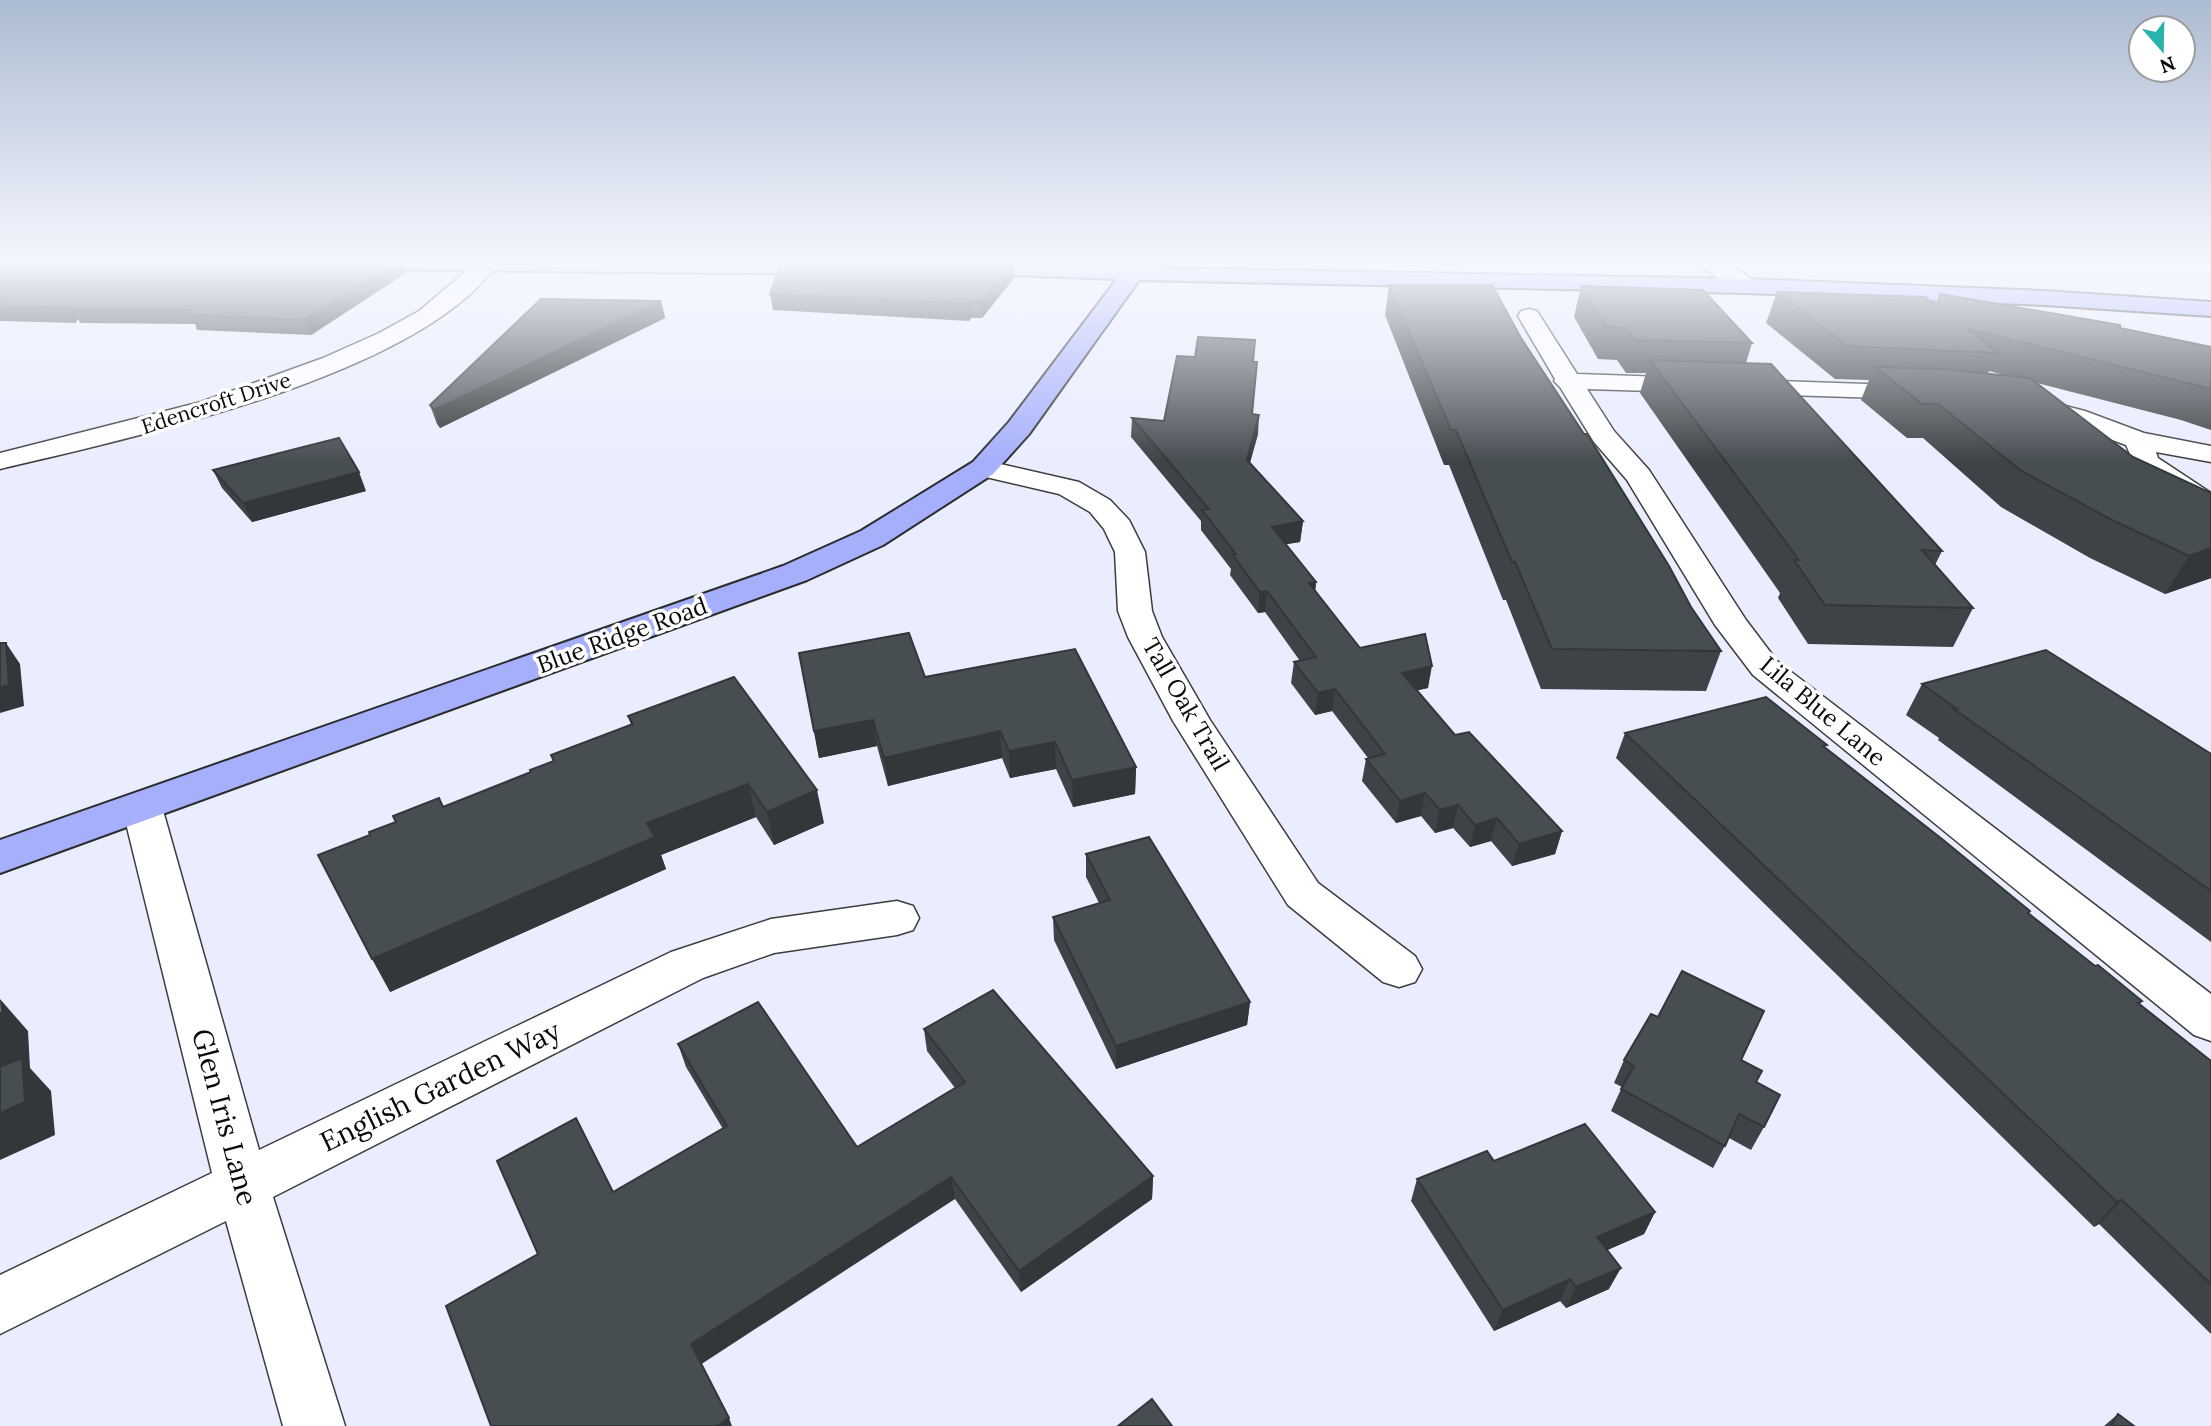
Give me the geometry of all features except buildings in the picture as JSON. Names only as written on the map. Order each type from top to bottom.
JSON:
[{"type":"main road","name":"Blue Ridge Road","points":[[0,857],[795,573],[872,538],[983,468],[1020,428],[1092,328]]},
{"type":"street","name":"Edencroft Drive","points":[[0,461],[210,408],[312,372],[380,343],[405,328]]},
{"type":"street","name":"Lila Blue Lane","points":[[1536,328],[1566,381],[1603,436],[1639,476],[1732,625],[1765,668],[2211,1021]]},
{"type":"street","points":[[1566,381],[1940,393]]},
{"type":"street","points":[[2016,401],[2076,417],[2138,440],[2211,454]]},
{"type":"street","points":[[2138,440],[2146,462],[2211,506]]},
{"type":"street","name":"Tall Oak Trail","points":[[983,468],[1069,488],[1100,506],[1118,526],[1130,552],[1135,611],[1145,638],[1192,721],[1303,894],[1399,969]]},
{"type":"street","name":"Glen Iris Lane","points":[[142,807],[242,1184],[314,1426]]},
{"type":"street","name":"English Garden Way","points":[[0,1305],[687,965],[771,936],[897,918]]}]
